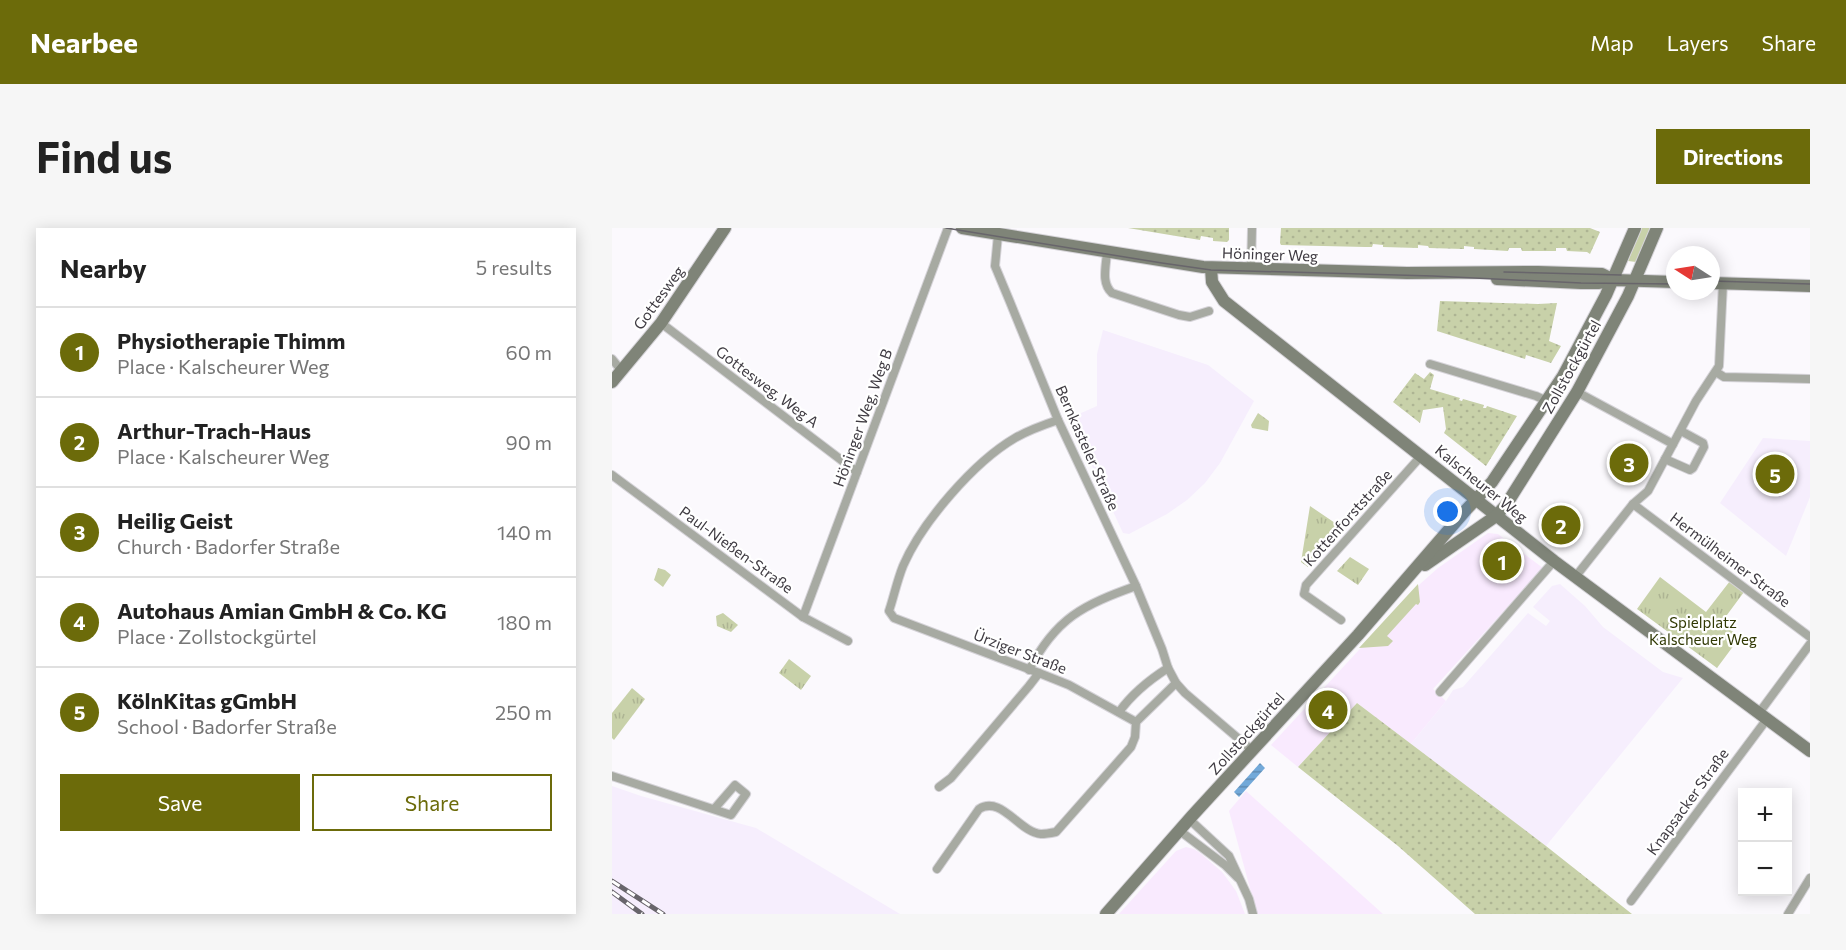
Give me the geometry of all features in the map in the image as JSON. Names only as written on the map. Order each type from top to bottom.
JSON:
[{"type":"street","name":"Gottesweg","points":[[612,381],[661,323],[725,228]]},
{"type":"street","name":"Höninger Weg, Weg B","points":[[803,617],[948,228]]},
{"type":"street","name":"Höninger Weg","points":[[962,228],[1211,268],[1435,273],[1582,273],[1602,274],[1614,280],[1666,282]]},
{"type":"street","points":[[1251,270],[1252,228]]},
{"type":"street","name":"Zollstockgürtel","points":[[1106,914],[1492,482],[1547,401],[1578,348],[1614,280],[1635,228]]},
{"type":"street","name":"Zollstockgürtel","points":[[1411,574],[1496,516],[1506,505],[1577,392],[1635,280],[1657,228]]},
{"type":"street","name":"Bernkasteler Straße","points":[[998,235],[995,266],[1058,420],[1136,586],[1168,668],[1176,683],[1185,693],[1253,751]]},
{"type":"street","points":[[1107,252],[1105,280],[1107,288],[1112,293],[1179,315],[1190,317],[1209,311]]},
{"type":"street","name":"Kalscheurer Weg","points":[[1211,268],[1212,282],[1224,301],[1554,561],[1810,752]]},
{"type":"street","points":[[1720,283],[1810,286]]},
{"type":"street","points":[[1576,576],[1633,504],[1648,491],[1696,401],[1716,372],[1720,360],[1718,300]]},
{"type":"street","name":"Gottesweg, Weg A","points":[[661,323],[857,472]]},
{"type":"street","points":[[612,359],[621,370]]},
{"type":"street","points":[[1430,364],[1547,401]]},
{"type":"street","points":[[1716,372],[1724,377],[1810,380]]},
{"type":"street","points":[[1577,392],[1673,444]]},
{"type":"street","name":"Ürziger Straße","points":[[1058,420],[1038,426],[1014,439],[986,460],[957,488],[919,538],[904,566],[889,611],[894,618],[1069,686],[1136,722]]},
{"type":"street","points":[[1665,459],[1689,470],[1693,468],[1704,447],[1703,443],[1681,431]]},
{"type":"street","name":"Kottenforststraße","points":[[1341,620],[1304,594],[1306,585],[1422,455]]},
{"type":"street","name":"Paul-Nießen-Straße","points":[[612,475],[803,617],[848,640]]},
{"type":"street","name":"Hermülheimer Straße","points":[[1633,504],[1810,637]]},
{"type":"street","points":[[1440,692],[1554,561]]},
{"type":"street","points":[[1029,670],[1048,638],[1076,614],[1099,599],[1136,586]]},
{"type":"street","name":"Knapsacker Straße","points":[[1631,901],[1763,716],[1810,644]]},
{"type":"street","points":[[1119,712],[1126,701],[1151,679],[1168,668]]},
{"type":"street","points":[[939,787],[964,764],[1039,673]]},
{"type":"street","points":[[937,869],[979,809],[985,805],[993,805],[1033,831],[1043,834],[1056,832],[1131,747],[1135,737],[1136,722],[1176,683]]},
{"type":"street","points":[[612,776],[715,808]]},
{"type":"street","points":[[1190,820],[1229,856],[1249,899],[1253,914]]},
{"type":"street","points":[[1180,831],[1225,865],[1240,880]]},
{"type":"street","points":[[1788,914],[1810,878]]},
{"type":"shaded area","points":[[1103,330],[1208,365],[1254,401],[1220,463],[1205,483],[1167,514],[1129,534],[1123,533],[1070,418],[1097,406],[1097,354]]},
{"type":"shaded area","points":[[1763,438],[1810,441],[1810,497],[1786,556],[1720,503]]},
{"type":"shaded area","points":[[1488,533],[1498,534],[1543,568],[1433,689],[1446,701],[1411,744],[1357,703],[1298,767],[1271,745],[1420,584],[1438,568]]},
{"type":"shaded area","points":[[1560,584],[1585,606],[1603,627],[1663,672],[1683,678],[1546,846],[1411,744],[1453,690],[1463,687],[1528,613],[1546,626],[1550,621],[1533,607],[1552,586]]},
{"type":"shaded area","points":[[612,786],[756,828],[900,914],[612,914]]},
{"type":"shaded area","points":[[1246,791],[1383,914],[1257,914],[1229,811]]},
{"type":"shaded area","points":[[1186,847],[1200,853],[1222,872],[1236,891],[1245,914],[1119,914],[1176,851]]},
{"type":"green space","points":[[1128,228],[1229,228],[1229,240],[1227,242],[1213,241],[1213,238],[1201,236],[1200,240]]},
{"type":"green space","points":[[1281,228],[1590,228],[1600,232],[1590,254],[1567,251],[1566,248],[1556,248],[1556,251],[1522,251],[1521,248],[1509,248],[1508,251],[1474,249],[1474,247],[1464,246],[1464,249],[1429,248],[1418,245],[1418,248],[1383,247],[1383,245],[1373,244],[1372,247],[1281,245]]},
{"type":"green space","points":[[1642,228],[1650,228],[1636,262],[1628,261]]},
{"type":"green space","points":[[1440,301],[1557,303],[1549,341],[1561,346],[1551,363],[1526,355],[1525,359],[1437,331]]},
{"type":"green space","points":[[1430,372],[1434,375],[1430,389],[1460,398],[1459,400],[1462,401],[1463,399],[1484,405],[1483,408],[1487,406],[1517,416],[1486,466],[1444,433],[1446,429],[1443,407],[1423,410],[1420,423],[1393,402],[1415,373],[1424,379]]},
{"type":"green space","points":[[1258,413],[1269,421],[1268,431],[1252,428],[1251,425]]},
{"type":"green space","points":[[1310,506],[1338,525],[1337,531],[1340,531],[1340,534],[1308,567],[1301,562]]},
{"type":"green space","points":[[1350,557],[1369,569],[1358,585],[1337,571]]},
{"type":"green space","points":[[658,568],[671,575],[663,587],[654,580]]},
{"type":"green space","name":"Spielplatz Kalscheuer Weg","points":[[1660,577],[1706,612],[1730,581],[1744,592],[1721,623],[1740,637],[1717,668],[1637,609]]},
{"type":"green space","points":[[1418,584],[1420,602],[1387,636],[1393,641],[1388,646],[1359,648]]},
{"type":"green space","points":[[723,613],[738,625],[731,632],[717,626],[716,616]]},
{"type":"green space","points":[[789,659],[811,676],[801,690],[779,673]]},
{"type":"green space","points":[[632,688],[645,699],[614,740],[612,738],[612,713]]},
{"type":"green space","points":[[1357,703],[1632,914],[1475,914],[1398,846],[1298,767]]},
{"type":"water","points":[[1260,763],[1265,768],[1239,797],[1234,792]]},
{"type":"tram line","points":[[946,228],[1211,270],[1666,284]]},
{"type":"tram line","points":[[1504,272],[1621,275]]},
{"type":"tram line","points":[[1720,281],[1810,284]]},
{"type":"railway","points":[[612,881],[663,914]]},
{"type":"railway","points":[[612,892],[642,914]]},
{"type":"place","name":"Heilig Geist","points":[[1629,463]]},
{"type":"place","name":"KölnKitas gGmbH","points":[[1775,474]]},
{"type":"place","name":"Arthur-Trach-Haus","points":[[1561,525]]},
{"type":"place","name":"Physiotherapie Thimm","points":[[1502,561]]},
{"type":"place","name":"Autohaus Amian GmbH & Co. KG","points":[[1328,710]]}]
